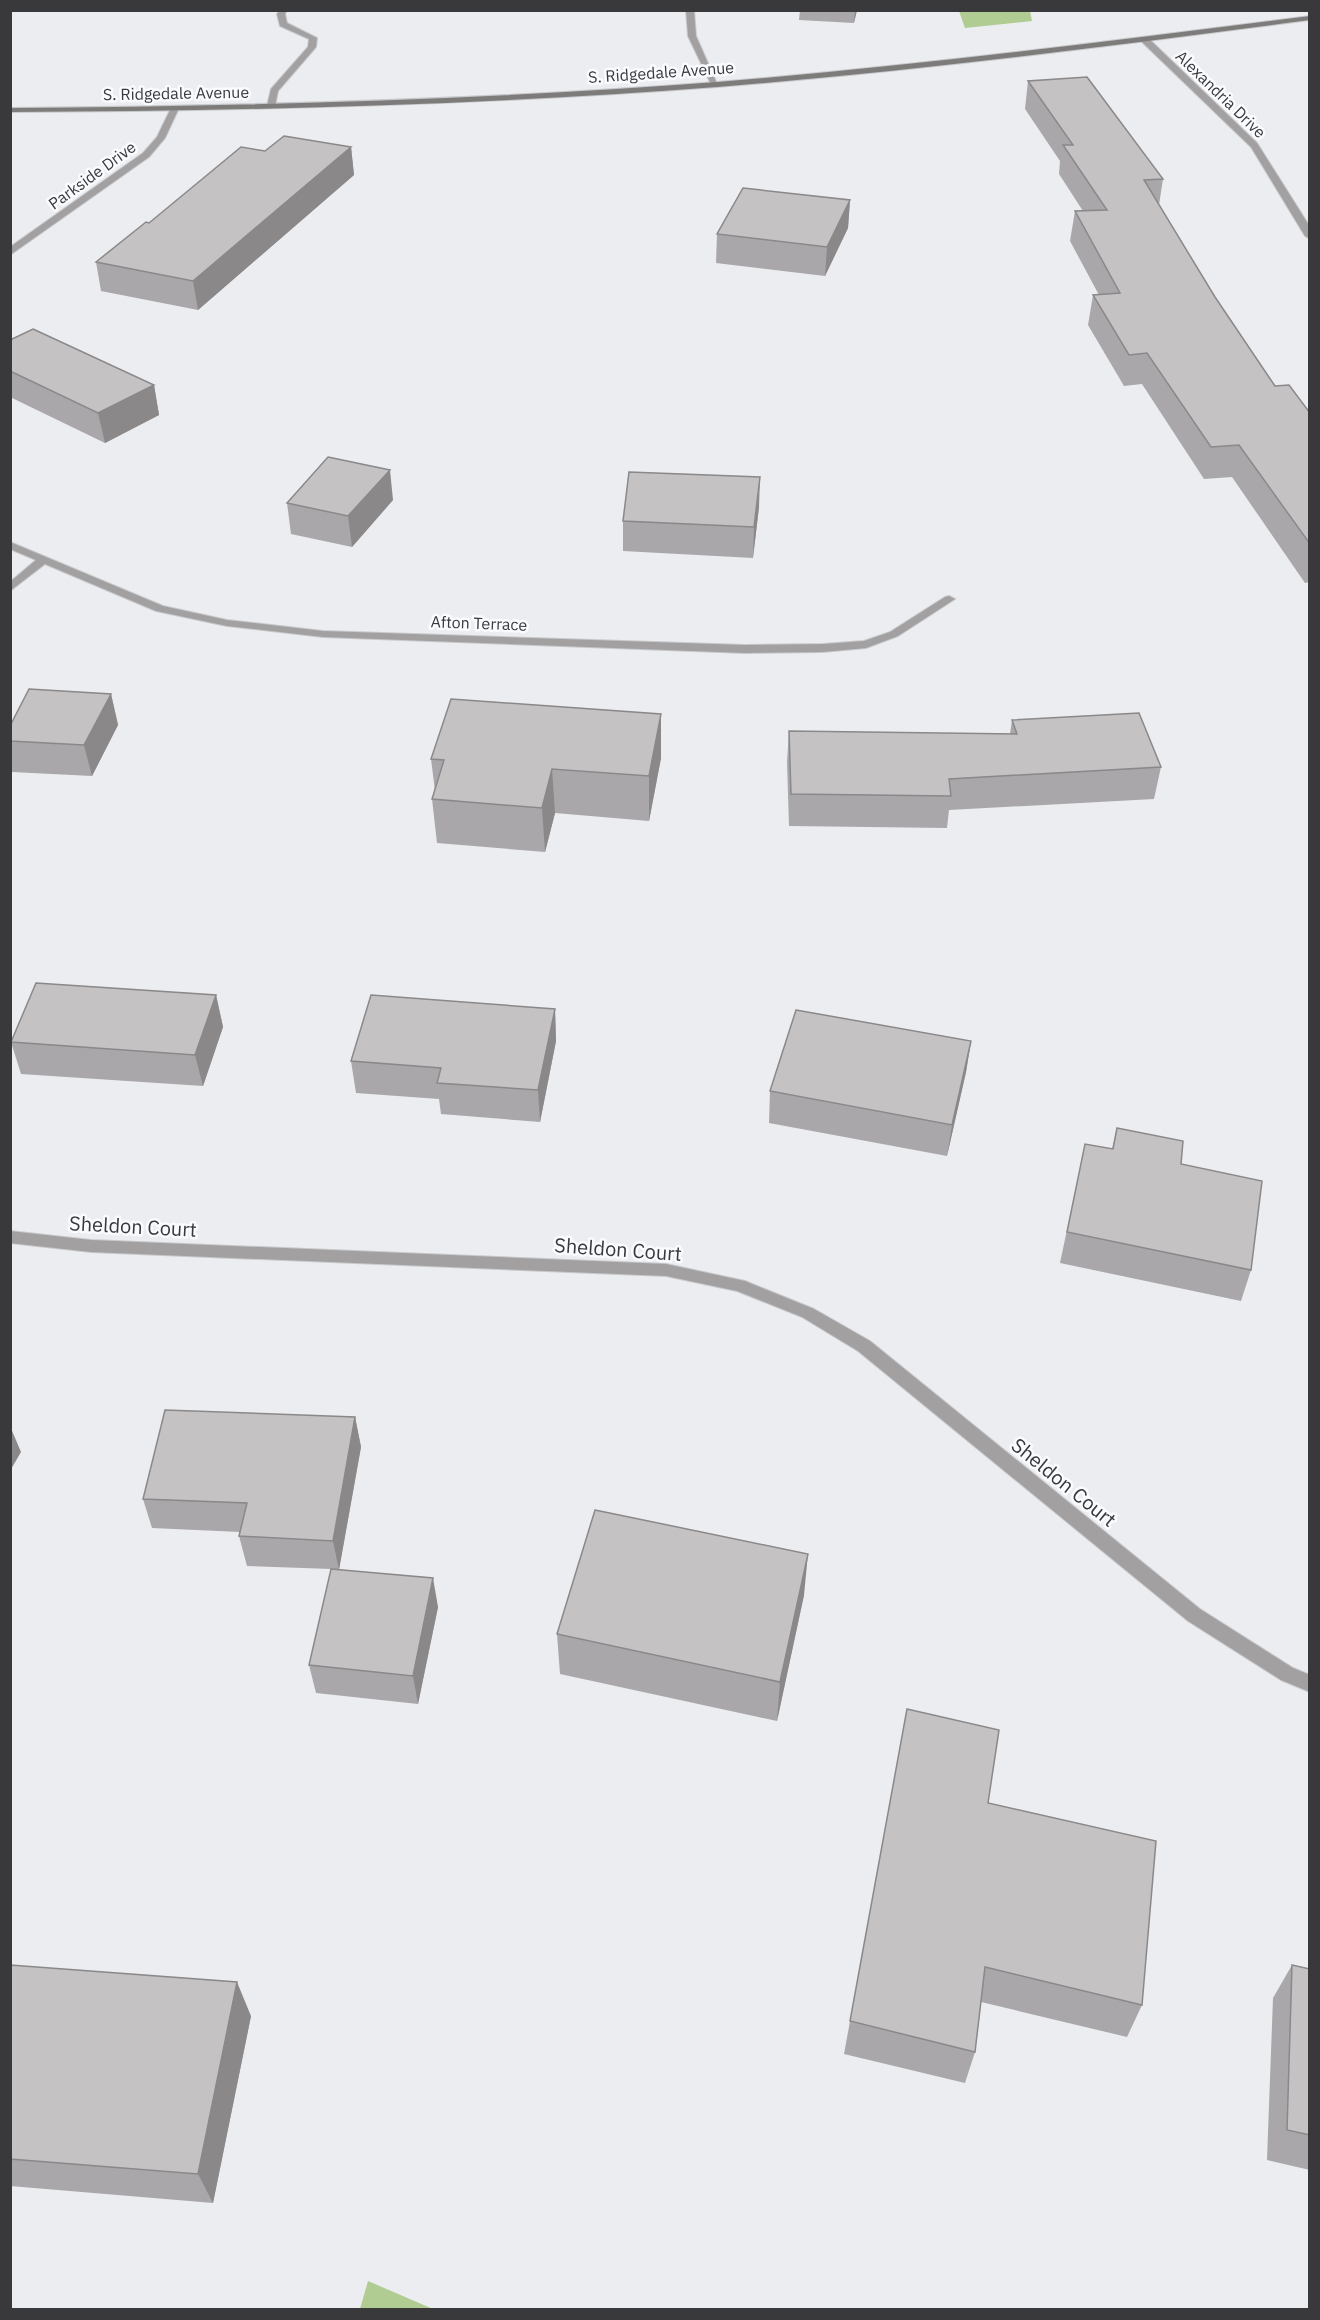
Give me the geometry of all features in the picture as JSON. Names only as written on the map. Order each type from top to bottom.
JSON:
[{"type":"main road","name":"S. Ridgedale Avenue","points":[[10,110],[272,106],[468,99],[715,84],[978,59],[1310,18]]},
{"type":"street","points":[[272,106],[274,91],[312,47],[313,38],[283,24],[281,14],[284,10]]},
{"type":"street","points":[[690,10],[692,36],[715,84]]},
{"type":"street","name":"Alexandria Drive","points":[[1143,39],[1254,145],[1310,236]]},
{"type":"street","name":"Parkside Drive","points":[[10,252],[146,154],[161,138],[176,108]]},
{"type":"street","name":"Afton Terrace","points":[[10,545],[160,609],[228,623],[322,634],[745,649],[823,648],[866,644],[894,634],[949,598]]},
{"type":"street","points":[[10,588],[43,560]]},
{"type":"street","name":"Sheldon Court","points":[[10,1237],[91,1246],[666,1270],[739,1286],[808,1313],[864,1346],[1194,1615],[1287,1674],[1310,1684]]},
{"type":"green space","points":[[959,11],[1030,11],[1032,21],[965,28]]},
{"type":"green space","points":[[368,2281],[433,2309],[360,2309]]},
{"type":"building","points":[[1087,77],[1163,179],[1144,180],[1215,297],[1275,386],[1289,385],[1310,413],[1310,544],[1239,445],[1211,447],[1147,353],[1129,355],[1093,295],[1120,293],[1075,211],[1107,210],[1063,145],[1073,145],[1028,81]]},
{"type":"building","points":[[284,136],[351,147],[193,281],[96,262],[146,222],[149,223],[241,147],[265,151]]},
{"type":"building","points":[[743,188],[850,200],[827,247],[717,234]]},
{"type":"building","points":[[33,329],[154,385],[98,413],[10,371],[10,340]]},
{"type":"building","points":[[328,457],[390,470],[348,516],[287,503]]},
{"type":"building","points":[[629,472],[760,477],[754,527],[623,521]]},
{"type":"building","points":[[29,689],[111,694],[84,745],[10,741],[10,726]]},
{"type":"building","points":[[451,699],[661,714],[649,776],[552,769],[542,808],[432,799],[444,760],[431,759]]},
{"type":"building","points":[[1139,713],[1161,767],[949,779],[951,796],[791,794],[789,731],[1017,734],[1012,720]]},
{"type":"building","points":[[36,983],[216,995],[195,1055],[11,1042]]},
{"type":"building","points":[[371,995],[555,1009],[538,1090],[437,1083],[441,1068],[351,1061]]},
{"type":"building","points":[[796,1010],[971,1041],[952,1125],[770,1091]]},
{"type":"building","points":[[1117,1128],[1183,1141],[1181,1164],[1262,1181],[1251,1270],[1067,1232],[1085,1144],[1113,1149]]},
{"type":"building","points":[[165,1410],[355,1417],[333,1541],[239,1536],[247,1503],[143,1499]]},
{"type":"building","points":[[595,1510],[808,1554],[780,1682],[557,1634]]},
{"type":"building","points":[[331,1569],[433,1578],[413,1676],[309,1665]]},
{"type":"building","points":[[907,1709],[999,1730],[988,1803],[1156,1841],[1142,2005],[985,1967],[975,2052],[850,2021]]},
{"type":"building","points":[[10,1965],[237,1982],[198,2174],[10,2159]]},
{"type":"building","points":[[1292,1965],[1310,1969],[1310,2135],[1287,2130]]}]
